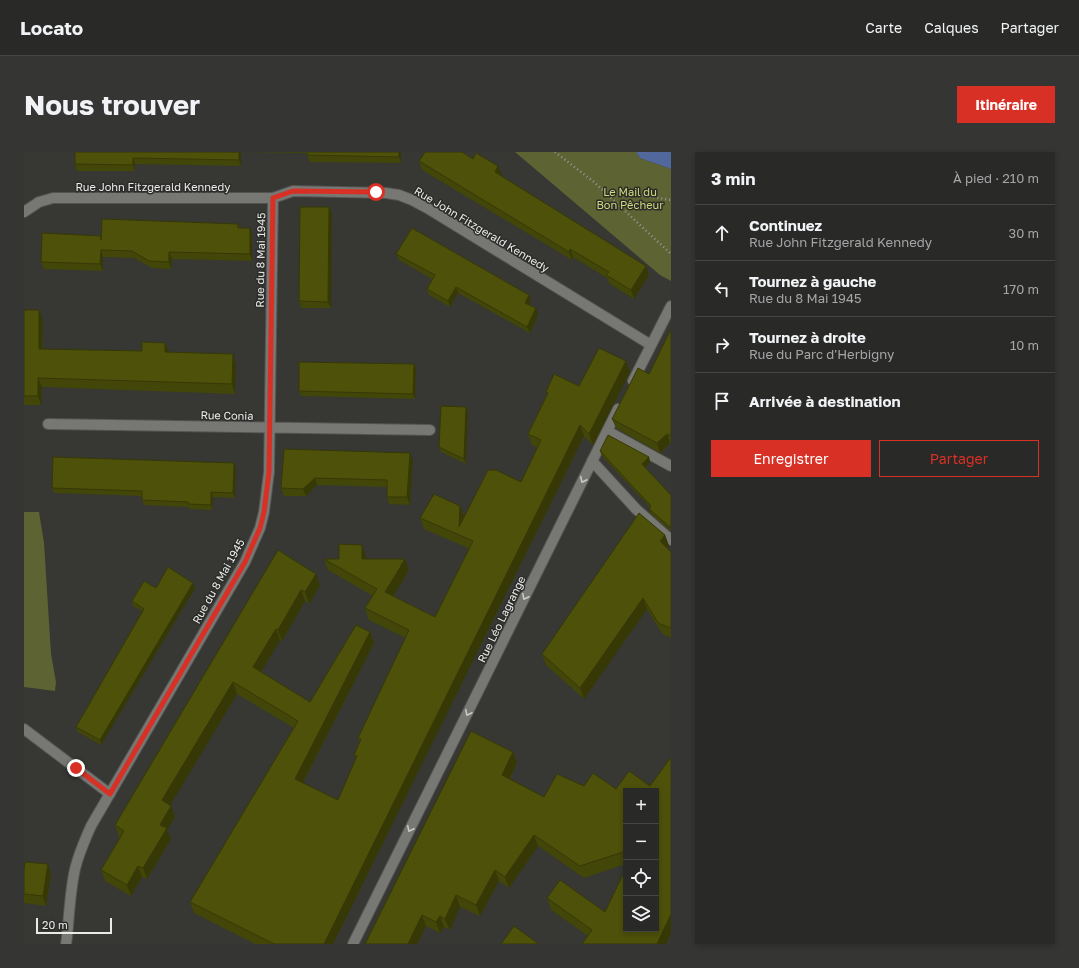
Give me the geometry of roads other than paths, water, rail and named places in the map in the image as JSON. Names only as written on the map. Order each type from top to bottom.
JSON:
[{"type":"street","name":"Rue John Fitzgerald Kennedy","points":[[24,212],[38,202],[53,198],[273,198],[293,191],[376,192],[399,195],[426,208],[651,345]]},
{"type":"street","name":"Rue du 8 Mai 1945","points":[[66,944],[74,874],[80,852],[91,826],[245,562],[260,528],[264,512],[269,472],[273,198]]},
{"type":"street","name":"Rue Léo Lagrange","points":[[353,944],[592,461],[671,306]]},
{"type":"street","name":"Rue Conia","points":[[48,424],[430,430]]},
{"type":"street","points":[[607,431],[671,466]]},
{"type":"street","points":[[592,461],[636,509],[671,540]]},
{"type":"street","points":[[25,731],[110,794]]},
{"type":"water","points":[[636,152],[671,152],[671,169],[640,158]]},
{"type":"park label","name":"Le Mail du Bon Pêcheur","points":[[630,197]]}]
